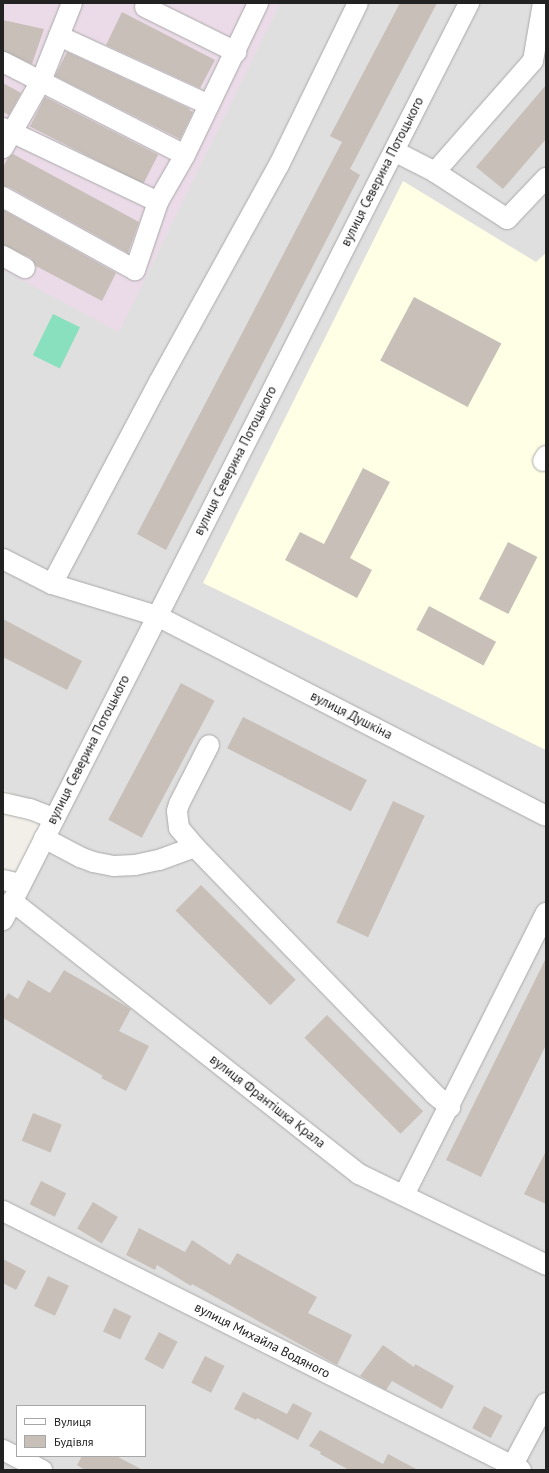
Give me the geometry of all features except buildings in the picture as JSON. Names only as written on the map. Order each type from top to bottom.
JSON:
[{"type":"street","points":[[72,3],[41,81],[6,136],[158,202]]},
{"type":"street","points":[[3,197],[135,270],[158,202],[186,155],[258,3]]},
{"type":"street","points":[[52,584],[152,396],[279,165],[358,3]]},
{"type":"street","name":"вулиця Северина Потоцького","points":[[3,920],[12,889],[44,838],[469,3]]},
{"type":"street","points":[[435,172],[533,61],[544,3]]},
{"type":"street","points":[[145,7],[236,52]]},
{"type":"street","points":[[59,36],[209,106]]},
{"type":"street","points":[[3,62],[186,155]]},
{"type":"street","points":[[394,151],[435,172],[507,219],[546,178]]},
{"type":"street","points":[[3,256],[25,268]]},
{"type":"street","name":"вулиця Душкіна","points":[[3,559],[52,584],[156,616],[546,816]]},
{"type":"street","points":[[209,745],[179,804],[177,812],[179,828],[195,847],[434,1094],[450,1107]]},
{"type":"street","points":[[3,804],[30,809],[54,818]]},
{"type":"street","points":[[44,838],[80,857],[93,862],[114,866],[135,866],[159,860],[195,847]]},
{"type":"street","name":"вулиця Франтішка Крала","points":[[12,889],[359,1174],[546,1265]]},
{"type":"street","points":[[404,1195],[450,1107],[546,913]]},
{"type":"street","name":"вулиця Михайла Водяного","points":[[3,1211],[515,1469]]},
{"type":"street","points":[[515,1469],[546,1402]]},
{"type":"street","points":[[3,1450],[16,1457]]},
{"type":"street","points":[[17,1457],[42,1470]]},
{"type":"shaded area","points":[[3,3],[546,3],[546,1470],[3,1470],[3,919],[54,818],[40,808],[3,789]]},
{"type":"shaded area","points":[[3,3],[280,3],[119,332],[3,270]]},
{"type":"shaded area","points":[[403,181],[536,262],[546,253],[546,750],[203,583]]},
{"type":"green space","points":[[53,314],[80,327],[60,368],[33,355]]}]
